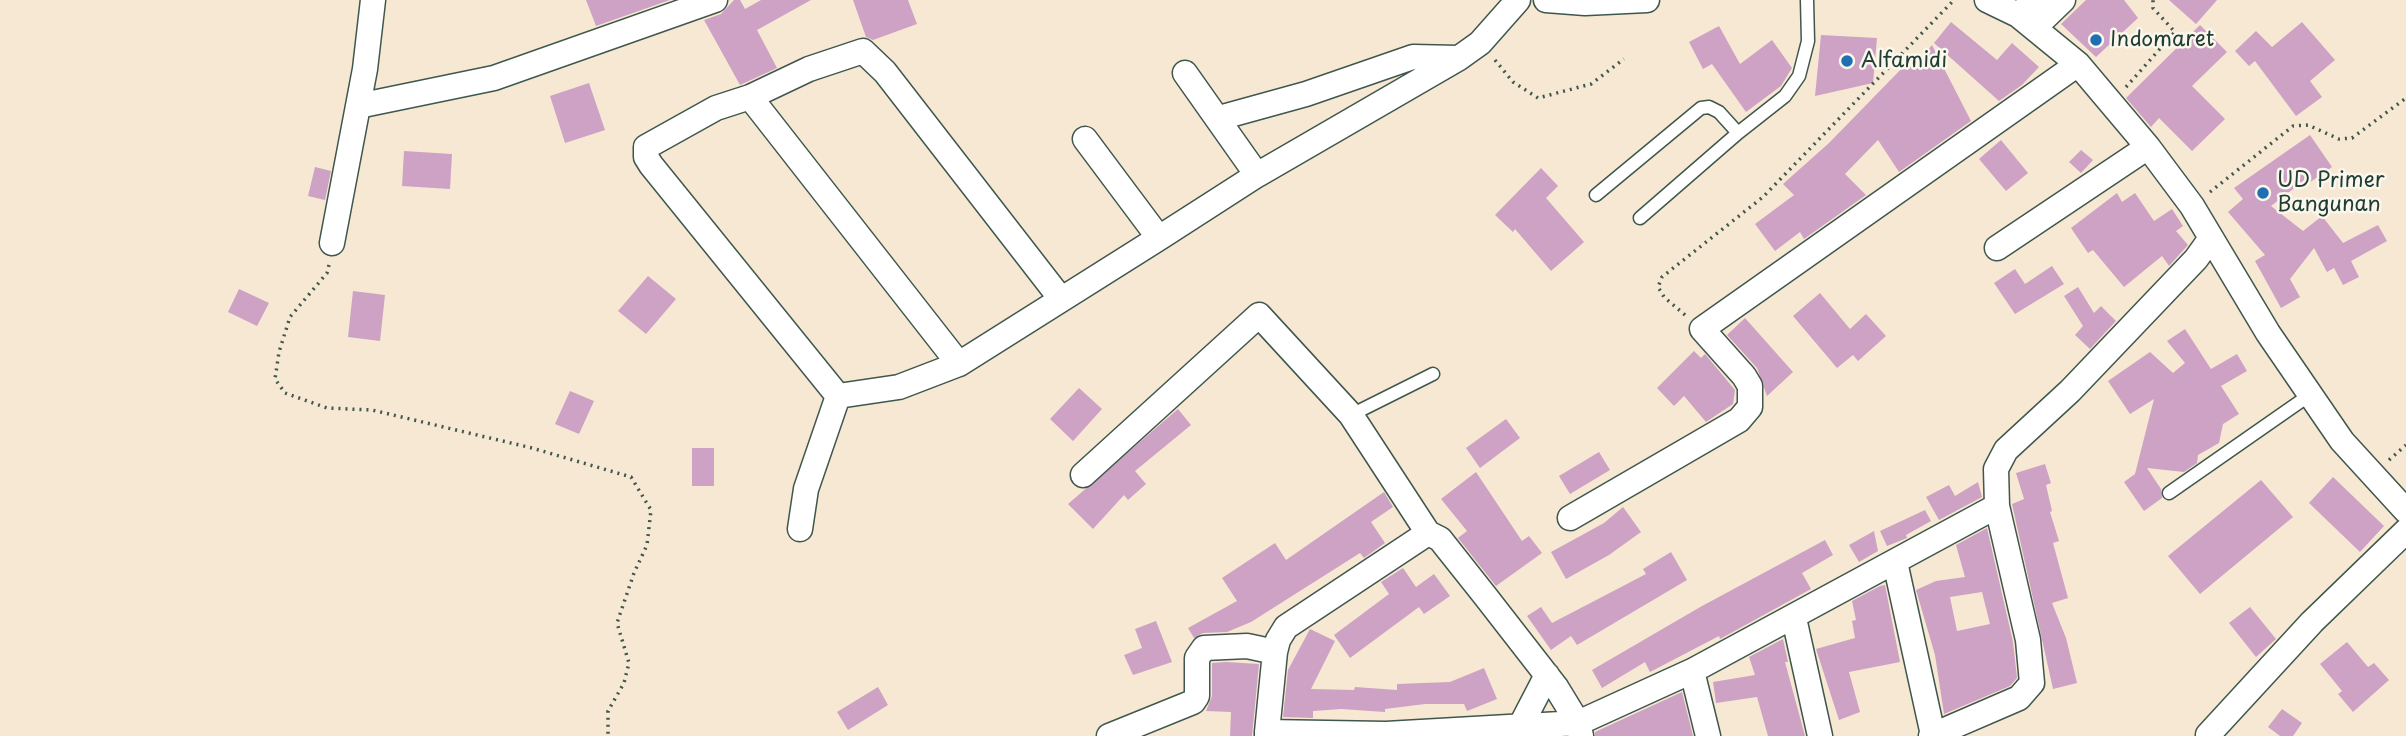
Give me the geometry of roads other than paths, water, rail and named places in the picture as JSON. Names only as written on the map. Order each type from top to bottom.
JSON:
[{"type":"street","points":[[332,243],[358,106],[373,0]]},
{"type":"street","points":[[358,106],[494,78],[715,0]]},
{"type":"street","points":[[838,396],[900,387],[959,364],[1257,175],[1459,58],[1480,43],[1518,0]]},
{"type":"street","points":[[1546,0],[1585,3],[1647,0]]},
{"type":"street","points":[[1987,0],[2029,14],[2078,64],[2148,146],[2192,206],[2268,333],[2342,441],[2406,511]]},
{"type":"street","points":[[2029,14],[2063,0]]},
{"type":"street","points":[[838,396],[646,157],[646,147],[663,135],[716,108],[750,97],[847,54],[863,51],[870,55],[1061,299]]},
{"type":"street","points":[[1219,118],[1306,94],[1413,57],[1459,58]]},
{"type":"street","points":[[1570,518],[1739,420],[1750,407],[1750,386],[1744,376],[1703,329],[2078,64]]},
{"type":"street","points":[[1185,73],[1257,175]]},
{"type":"street","points":[[750,97],[959,364]]},
{"type":"street","points":[[1085,139],[1159,238]]},
{"type":"street","points":[[1997,248],[2148,146]]},
{"type":"street","points":[[1895,562],[1932,736],[2019,698],[2032,683],[2028,640],[1997,506],[1996,469],[2006,450],[2070,391],[2196,259],[2211,237]]},
{"type":"street","points":[[1083,475],[1259,315],[1351,415],[1428,533],[1440,538],[1547,675],[1579,730]]},
{"type":"street","points":[[800,529],[808,482],[838,396]]},
{"type":"street","points":[[1428,533],[1420,535],[1286,627],[1275,652],[1267,734],[1386,735],[1520,727],[1579,730],[1794,618],[1997,506]]},
{"type":"street","points":[[2208,735],[2312,622],[2406,531]]},
{"type":"street","points":[[1794,618],[1820,736]]},
{"type":"street","points":[[1109,736],[1193,702],[1197,696],[1197,658],[1204,648],[1247,646],[1275,652]]},
{"type":"street","points":[[1692,671],[1708,736]]},
{"type":"street","points":[[1520,727],[1547,675]]},
{"type":"lane","points":[[1640,218],[1785,96],[1799,76],[1808,41],[1807,0]]},
{"type":"lane","points":[[1596,195],[1701,108],[1709,107],[1718,112],[1738,133]]},
{"type":"lane","points":[[1351,415],[1433,374]]},
{"type":"lane","points":[[2169,493],[2311,394]]},
{"type":"place","name":"Indomaret","points":[[2096,40]]},
{"type":"place","name":"Alfamidi","points":[[1847,61]]},
{"type":"place","name":"UD Primer Bangunan","points":[[2263,193]]}]
